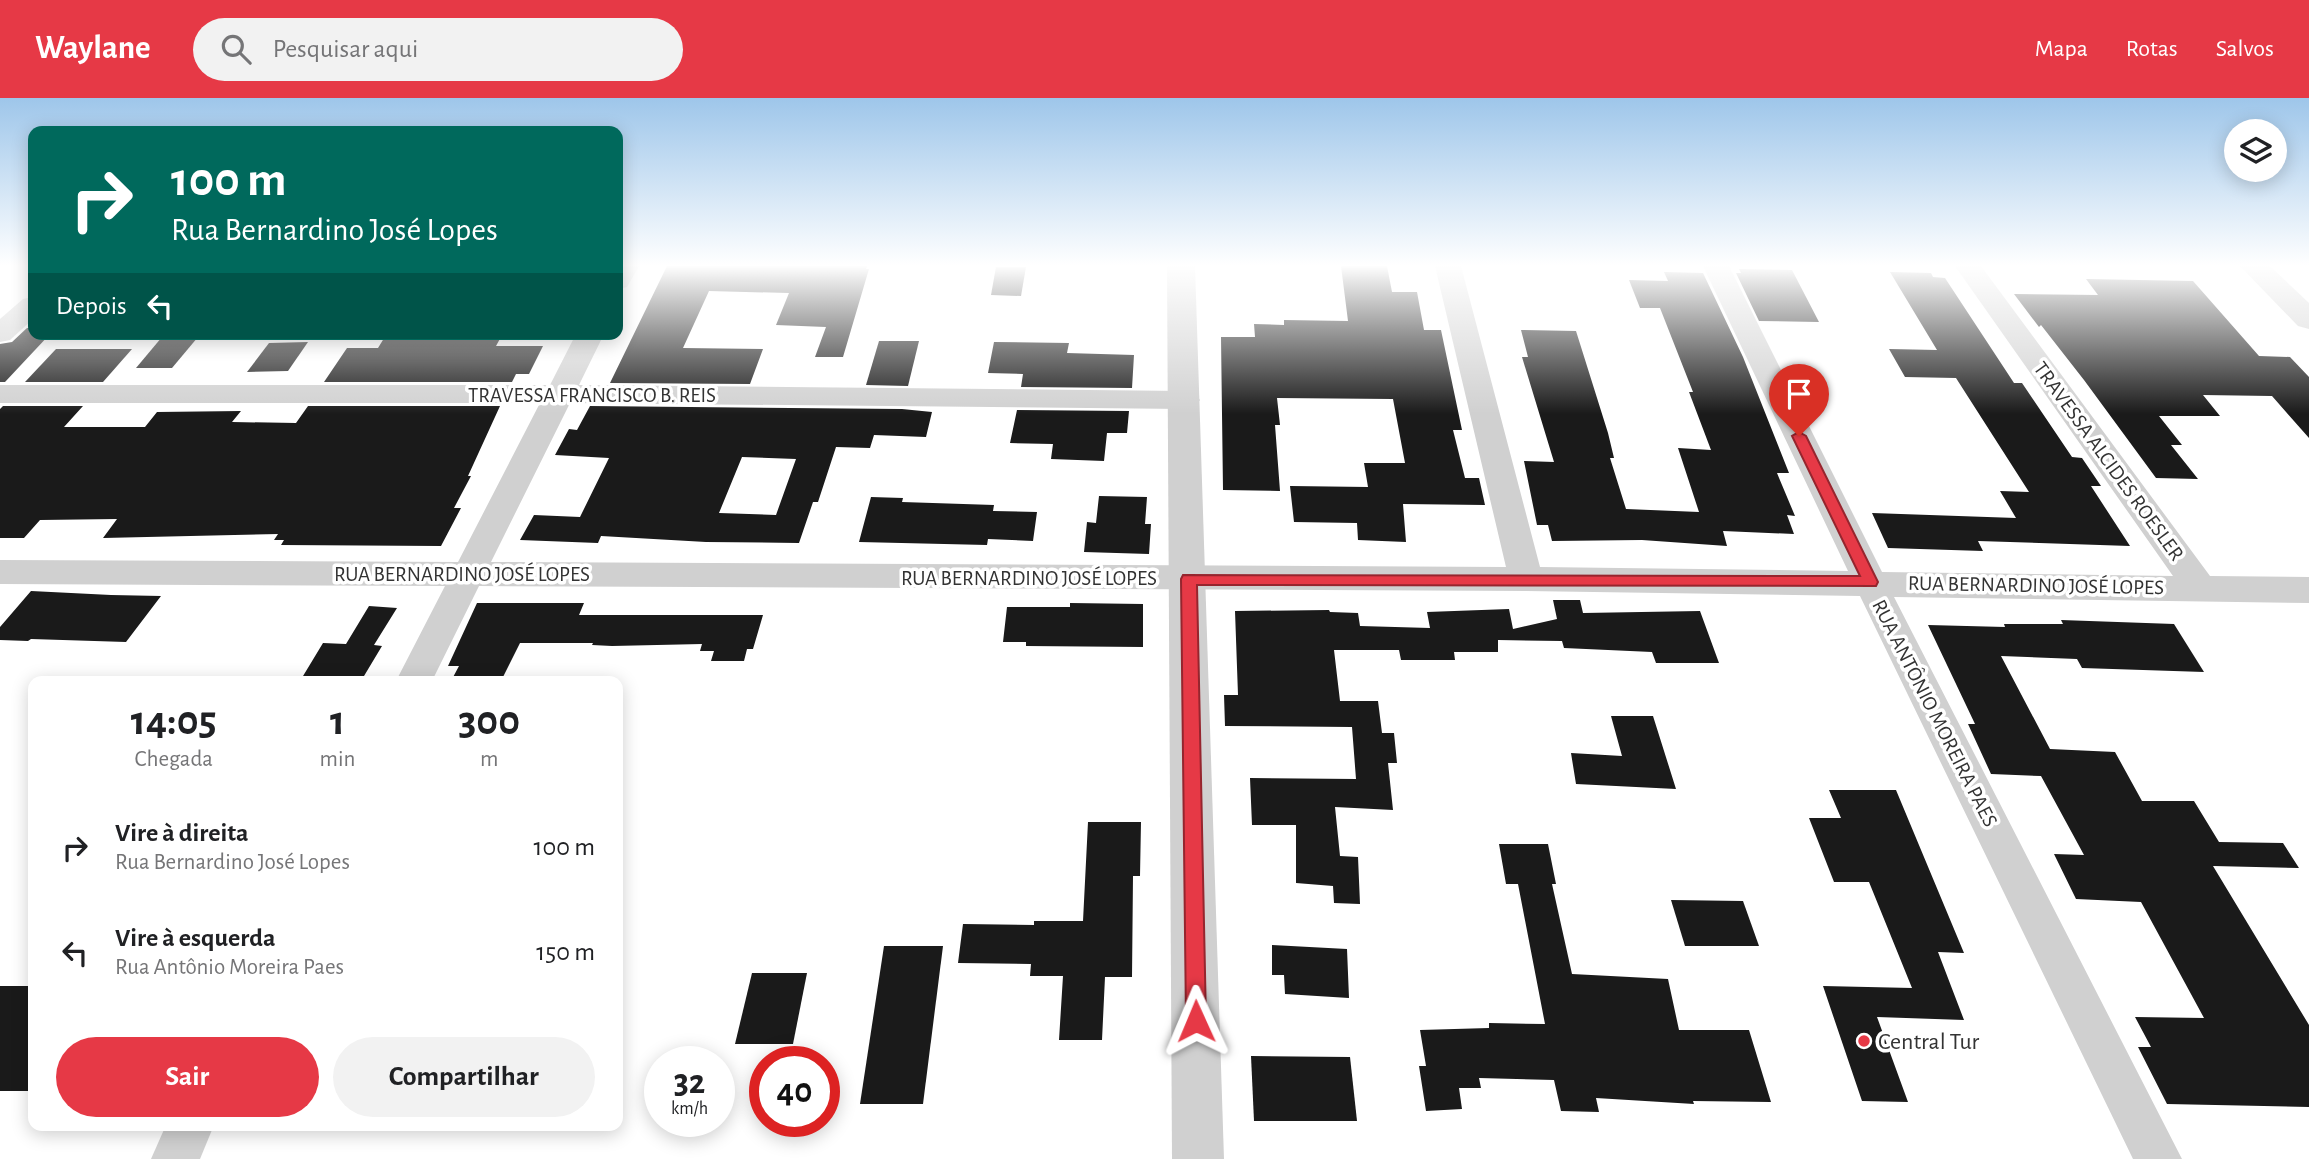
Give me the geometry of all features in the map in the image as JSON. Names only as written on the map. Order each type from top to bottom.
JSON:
[{"type":"street","points":[[0,334],[21,316]]},
{"type":"street","points":[[1182,316],[1198,1159]]},
{"type":"street","points":[[1460,316],[1525,579]]},
{"type":"street","name":"RUA ANTÔNIO MOREIRA PAES","points":[[1740,316],[2158,1159]]},
{"type":"street","name":"TRAVESSA ALCIDES ROESLER","points":[[2004,316],[2200,588]]},
{"type":"street","points":[[417,676],[587,340]]},
{"type":"street","name":"TRAVESSA FRANCISCO B. REIS","points":[[0,394],[559,394],[1185,400]]},
{"type":"street","name":"RUA BERNARDINO JOSÉ LOPES","points":[[0,572],[1525,579],[2309,590]]},
{"type":"street","points":[[174,1159],[188,1131]]},
{"type":"building","points":[[643,316],[698,316],[683,348],[763,349],[750,384],[610,383]]},
{"type":"building","points":[[780,316],[855,316],[843,357],[815,357],[826,327],[776,325]]},
{"type":"building","points":[[1347,316],[1421,316],[1424,330],[1441,330],[1462,430],[1453,430],[1465,478],[1479,478],[1485,505],[1403,504],[1406,542],[1358,540],[1357,523],[1294,522],[1290,486],[1368,487],[1364,463],[1405,463],[1393,399],[1277,398],[1280,425],[1275,425],[1280,491],[1223,490],[1221,337],[1255,337],[1254,324],[1284,325],[1284,320],[1348,321]]},
{"type":"building","points":[[1663,316],[1723,316],[1743,357],[1789,473],[1777,473],[1795,516],[1787,515],[1794,534],[1723,531],[1727,546],[1642,540],[1552,541],[1548,525],[1537,525],[1524,461],[1554,462],[1522,357],[1528,357],[1521,330],[1576,331],[1608,433],[1614,458],[1610,458],[1626,509],[1699,512],[1678,448],[1711,450],[1689,392],[1693,392]]},
{"type":"building","points":[[1756,316],[1816,316],[1819,322],[1759,321]]},
{"type":"building","points":[[1916,316],[1970,316],[2014,383],[2022,383],[2072,457],[2082,458],[2101,486],[2091,486],[2130,546],[1978,541],[1983,551],[1888,548],[1872,513],[2016,518],[2000,491],[2029,492],[1956,378],[1905,377],[1889,349],[1937,350]]},
{"type":"building","points":[[2030,316],[2223,316],[2259,356],[2290,357],[2309,377],[2309,438],[2272,396],[2203,395],[2220,416],[2159,416],[2182,445],[2171,445],[2198,479],[2156,478],[2084,380],[2041,325],[2039,327]]},
{"type":"building","points":[[27,328],[28,340],[44,340],[5,382],[0,382],[0,344],[12,342]]},
{"type":"building","points":[[159,340],[195,340],[172,368],[136,368]]},
{"type":"building","points":[[383,340],[499,340],[496,346],[543,346],[529,374],[516,374],[512,382],[324,382],[347,348],[378,348]]},
{"type":"building","points":[[879,341],[919,341],[908,386],[866,385]]},
{"type":"building","points":[[308,342],[288,371],[247,372],[269,343]]},
{"type":"building","points":[[994,342],[1069,343],[1067,353],[1134,355],[1132,388],[1021,387],[1023,374],[988,373]]},
{"type":"building","points":[[56,349],[132,349],[103,382],[25,382]]},
{"type":"building","points":[[3,406],[83,406],[64,427],[145,427],[157,412],[241,411],[232,422],[296,423],[308,406],[500,406],[468,476],[471,476],[454,508],[461,508],[441,546],[281,545],[284,540],[274,540],[278,534],[103,538],[117,519],[40,520],[24,538],[0,538],[0,409]]},
{"type":"building","points":[[590,406],[902,409],[932,412],[926,437],[874,435],[870,448],[836,447],[818,502],[813,502],[799,543],[706,542],[601,536],[598,543],[520,540],[534,515],[580,517],[609,458],[555,455],[569,429],[577,430]],"holes":[[[742,457],[796,459],[776,515],[719,513]]]},
{"type":"building","points":[[1017,410],[1129,411],[1127,433],[1107,433],[1104,461],[1051,459],[1053,444],[1010,443]]},
{"type":"building","points":[[1099,496],[1147,497],[1145,524],[1151,524],[1149,554],[1084,552],[1087,522],[1096,523]]},
{"type":"building","points":[[871,497],[903,498],[902,502],[994,505],[993,511],[1037,512],[1033,541],[988,539],[987,545],[859,542]]},
{"type":"building","points":[[31,591],[161,596],[126,642],[0,640],[0,627]]},
{"type":"building","points":[[1553,600],[1580,600],[1583,613],[1700,611],[1719,663],[1656,663],[1652,652],[1564,648],[1562,641],[1498,640],[1498,652],[1454,652],[1455,660],[1401,660],[1399,650],[1334,650],[1340,701],[1378,701],[1382,733],[1394,733],[1397,763],[1388,763],[1393,810],[1335,807],[1340,856],[1358,857],[1360,904],[1334,903],[1333,886],[1296,883],[1296,825],[1252,825],[1250,778],[1356,779],[1352,727],[1225,726],[1224,695],[1238,695],[1235,611],[1329,610],[1358,613],[1360,626],[1430,628],[1427,612],[1509,609],[1513,629],[1557,619]]},
{"type":"building","points":[[477,603],[584,603],[579,615],[763,615],[753,649],[747,649],[744,661],[711,661],[714,651],[700,651],[702,644],[612,646],[592,645],[593,643],[520,643],[504,676],[454,676],[459,666],[448,666]]},
{"type":"building","points":[[1070,603],[1143,604],[1143,647],[1026,646],[1026,642],[1003,642],[1007,607],[1070,607]]},
{"type":"building","points":[[369,606],[397,608],[374,645],[382,646],[364,676],[303,676],[323,643],[346,644]]},
{"type":"building","points":[[2061,620],[2174,624],[2204,672],[2082,668],[2077,659],[2001,656],[2050,749],[2115,752],[2142,801],[2194,801],[2219,842],[2283,843],[2299,868],[2213,866],[2309,1025],[2309,1107],[2167,1104],[2138,1047],[2151,1047],[2135,1017],[2204,1018],[2141,902],[2076,899],[2054,854],[2084,855],[2041,776],[1991,774],[1968,724],[1975,724],[1928,625],[2005,627],[2004,624],[2063,624]]},
{"type":"building","points":[[1611,716],[1653,716],[1676,789],[1576,784],[1571,753],[1622,756]]},
{"type":"building","points":[[1829,790],[1896,790],[1964,953],[1938,952],[1964,1020],[1877,1017],[1908,1102],[1862,1101],[1823,986],[1912,988],[1869,882],[1834,882],[1809,818],[1841,818]]},
{"type":"building","points":[[1088,822],[1141,822],[1140,876],[1133,876],[1132,977],[1105,977],[1102,1040],[1059,1040],[1063,976],[1030,976],[1031,964],[958,963],[963,924],[1034,925],[1034,921],[1083,921]]},
{"type":"building","points":[[1499,844],[1548,844],[1556,884],[1552,884],[1572,974],[1668,979],[1679,1030],[1749,1030],[1771,1102],[1693,1101],[1694,1104],[1596,1098],[1599,1112],[1561,1111],[1554,1080],[1479,1078],[1481,1088],[1459,1088],[1462,1109],[1426,1111],[1419,1066],[1426,1066],[1420,1030],[1489,1028],[1489,1023],[1545,1024],[1518,884],[1506,884]]},
{"type":"building","points":[[1671,900],[1743,901],[1759,946],[1685,946]]},
{"type":"building","points":[[1272,945],[1347,949],[1349,998],[1285,994],[1284,975],[1272,975]]},
{"type":"building","points":[[884,946],[943,946],[923,1104],[860,1104]]},
{"type":"building","points":[[752,973],[807,973],[793,1044],[735,1044]]},
{"type":"building","points":[[0,986],[28,986],[28,1091],[0,1091]]},
{"type":"building","points":[[1251,1056],[1350,1057],[1357,1121],[1254,1121]]},
{"type":"place","name":"Central Tur","points":[[1864,1041]]},
{"type":"route","points":[[1196,1021],[1189,579],[1870,582],[1799,436]]}]
